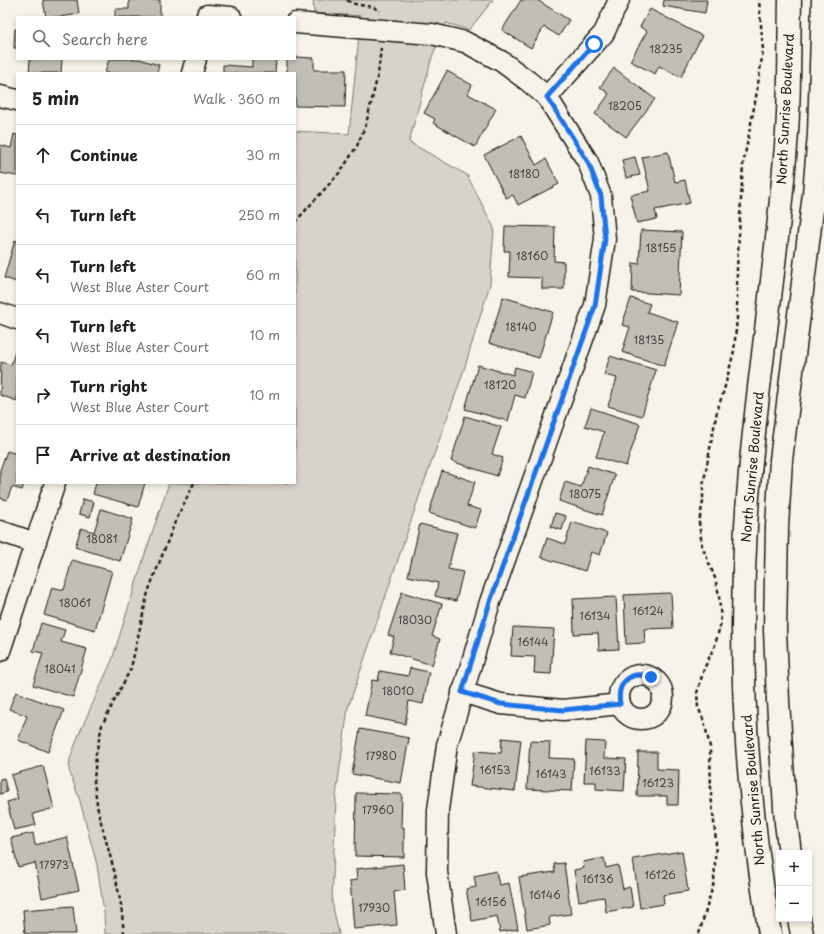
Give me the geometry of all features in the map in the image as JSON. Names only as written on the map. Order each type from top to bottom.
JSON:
[{"type":"street","points":[[547,97],[604,33],[619,0]]},
{"type":"street","name":"North Sunrise Boulevard","points":[[770,934],[755,836],[745,702],[743,598],[751,454],[776,244],[787,131],[790,0]]},
{"type":"street","points":[[790,850],[786,823],[778,700],[776,630],[777,527],[781,460],[820,134],[823,0]]},
{"type":"street","points":[[206,11],[227,16]]},
{"type":"street","points":[[296,23],[432,34],[465,42],[501,61],[547,97],[588,162],[601,196],[605,239],[595,306],[490,602],[447,745],[438,810],[437,872],[446,934]]},
{"type":"street","points":[[192,72],[196,60]]},
{"type":"street","points":[[0,96],[16,100]]},
{"type":"street","points":[[0,313],[16,319]]},
{"type":"street","points":[[0,651],[55,484]]},
{"type":"street","points":[[0,531],[35,543]]},
{"type":"street","points":[[462,692],[501,704],[563,710],[620,704]]},
{"type":"street","points":[[800,922],[802,934]]},
{"type":"path","points":[[296,221],[341,171],[357,146],[366,124],[378,74],[385,14],[375,7],[352,3],[348,0]]},
{"type":"path","points":[[699,934],[714,882],[716,841],[711,794],[710,747],[704,721],[698,707],[697,694],[704,669],[715,645],[721,622],[719,595],[715,578],[702,546],[699,522],[703,502],[703,486],[717,411],[734,352],[737,318],[737,268],[742,165],[756,97],[763,50],[759,0]]},
{"type":"path","points":[[124,934],[121,905],[115,874],[98,811],[94,782],[96,754],[102,725],[130,668],[148,592],[175,522],[194,484]]},
{"type":"shaded area","points":[[313,0],[493,0],[469,30],[446,23],[432,57],[409,142],[467,175],[494,228],[490,284],[462,376],[420,494],[348,708],[336,796],[332,902],[339,934],[105,934],[104,912],[97,865],[80,801],[69,770],[70,759],[79,734],[112,660],[169,484],[296,484],[296,131],[349,134],[361,16],[314,13]]},
{"type":"building","points":[[43,0],[77,0],[79,14],[66,16],[46,16]]},
{"type":"building","points":[[129,0],[160,0],[160,16],[115,16],[115,9],[129,9]]},
{"type":"building","points":[[521,0],[537,0],[569,20],[559,36],[544,27],[531,48],[502,30]]},
{"type":"building","points":[[664,0],[707,0],[705,13],[663,6]]},
{"type":"building","points":[[650,9],[702,36],[681,77],[659,66],[655,74],[630,61],[647,31],[640,27]]},
{"type":"building","points":[[15,29],[16,29],[16,48],[14,48]]},
{"type":"building","points":[[296,57],[314,58],[314,70],[346,70],[345,107],[296,106],[296,72],[287,72],[287,60],[296,60]]},
{"type":"building","points":[[30,60],[62,60],[61,72],[29,72]]},
{"type":"building","points":[[109,60],[142,60],[159,65],[157,72],[105,72]]},
{"type":"building","points":[[252,60],[276,60],[275,72],[223,72],[223,65],[252,67]]},
{"type":"building","points":[[614,68],[655,99],[626,137],[595,114],[609,94],[600,87]]},
{"type":"building","points":[[447,71],[472,85],[468,94],[496,109],[475,147],[433,123],[435,119],[424,113]]},
{"type":"building","points":[[14,134],[16,135],[16,176],[0,173],[0,145],[11,148]]},
{"type":"building","points":[[521,136],[536,165],[546,159],[559,184],[518,205],[513,195],[506,198],[484,155]]},
{"type":"building","points":[[668,152],[675,182],[685,180],[690,203],[655,210],[657,219],[637,223],[630,195],[650,191],[642,157]]},
{"type":"building","points":[[635,157],[640,175],[626,178],[622,160]]},
{"type":"building","points":[[505,226],[555,227],[554,261],[564,262],[564,289],[542,289],[542,278],[509,277],[510,251],[504,251]]},
{"type":"building","points":[[641,230],[682,232],[679,295],[632,292],[633,263],[639,264]]},
{"type":"building","points":[[15,240],[16,282],[4,278]]},
{"type":"building","points":[[503,297],[553,312],[539,358],[489,343]]},
{"type":"building","points":[[631,298],[650,304],[647,312],[678,322],[664,366],[622,352],[630,327],[622,325]]},
{"type":"building","points":[[15,352],[16,401],[0,395],[1,362],[11,365]]},
{"type":"building","points":[[610,356],[656,370],[642,416],[608,406],[617,378],[604,375]]},
{"type":"building","points":[[478,365],[513,375],[515,367],[532,372],[525,398],[515,395],[508,421],[465,409]]},
{"type":"building","points":[[591,408],[640,424],[626,466],[596,457],[604,432],[585,426]]},
{"type":"building","points":[[465,416],[501,427],[492,454],[503,458],[497,476],[451,461]]},
{"type":"building","points":[[7,451],[16,454],[16,484],[24,484],[22,490],[12,487],[7,500],[0,498],[0,470]]},
{"type":"building","points":[[588,466],[615,475],[602,515],[559,501],[565,482],[581,487]]},
{"type":"building","points":[[442,471],[475,482],[467,506],[481,510],[475,528],[429,513]]},
{"type":"building","points":[[96,484],[145,484],[138,507],[93,494]]},
{"type":"building","points":[[83,499],[94,502],[90,517],[79,514]]},
{"type":"building","points":[[101,509],[133,519],[120,561],[75,547],[81,528],[94,532]]},
{"type":"building","points":[[555,513],[566,516],[562,530],[551,527]]},
{"type":"building","points":[[572,522],[607,533],[600,555],[591,552],[585,571],[541,557],[547,538],[565,544]]},
{"type":"building","points":[[420,524],[457,533],[448,569],[463,572],[456,601],[435,596],[438,583],[408,576]]},
{"type":"building","points":[[72,560],[112,571],[95,630],[44,615],[52,587],[64,590]]},
{"type":"building","points":[[402,592],[442,604],[432,636],[440,639],[432,665],[390,652],[394,637],[388,635]]},
{"type":"building","points":[[671,593],[673,628],[644,629],[645,643],[626,644],[624,595]]},
{"type":"building","points":[[616,597],[619,649],[599,650],[598,633],[574,634],[573,599]]},
{"type":"building","points":[[41,623],[65,630],[61,642],[87,649],[73,697],[33,685],[43,653],[33,651]]},
{"type":"building","points":[[513,627],[554,629],[551,674],[534,673],[535,657],[511,656]]},
{"type":"building","points":[[410,668],[429,672],[423,704],[409,701],[405,724],[365,716],[372,680],[378,681],[380,671],[408,676]]},
{"type":"building","points":[[16,692],[64,710],[48,752],[18,740],[27,716],[9,709]]},
{"type":"building","points":[[360,729],[409,738],[401,783],[352,774]]},
{"type":"building","points":[[502,738],[521,740],[515,791],[470,786],[475,751],[501,753]]},
{"type":"building","points":[[530,741],[550,742],[549,758],[574,759],[572,791],[527,789]]},
{"type":"building","points":[[586,741],[605,742],[604,758],[626,759],[624,791],[596,789],[596,782],[584,782]]},
{"type":"building","points":[[638,752],[657,752],[657,769],[679,770],[678,805],[667,805],[667,796],[637,796]]},
{"type":"building","points":[[43,766],[54,808],[33,814],[36,825],[14,830],[7,802],[18,799],[11,775]]},
{"type":"building","points":[[4,778],[7,792],[0,794],[0,779]]},
{"type":"building","points":[[356,793],[402,794],[401,827],[404,827],[404,857],[355,856]]},
{"type":"building","points":[[33,833],[35,845],[67,837],[79,890],[42,898],[35,863],[18,867],[11,838]]},
{"type":"building","points":[[682,851],[688,891],[663,895],[664,904],[640,908],[633,859]]},
{"type":"building","points":[[604,858],[606,868],[618,865],[623,889],[630,887],[633,907],[606,912],[604,897],[579,901],[574,870],[584,868],[583,862]]},
{"type":"building","points":[[564,863],[571,914],[549,917],[550,925],[527,929],[519,877],[555,872],[554,864]]},
{"type":"building","points":[[403,864],[405,890],[394,892],[397,925],[354,929],[350,881],[357,880],[356,869]]},
{"type":"building","points":[[496,871],[499,885],[509,883],[518,929],[500,932],[497,916],[472,921],[466,889],[476,887],[474,876]]},
{"type":"building","points":[[73,906],[76,934],[25,934],[23,910]]},
{"type":"route","points":[[594,44],[547,97],[588,162],[601,196],[605,239],[595,306],[490,602],[462,692],[501,704],[563,710],[620,704],[618,697],[619,690],[626,680],[638,674],[651,677]]}]
